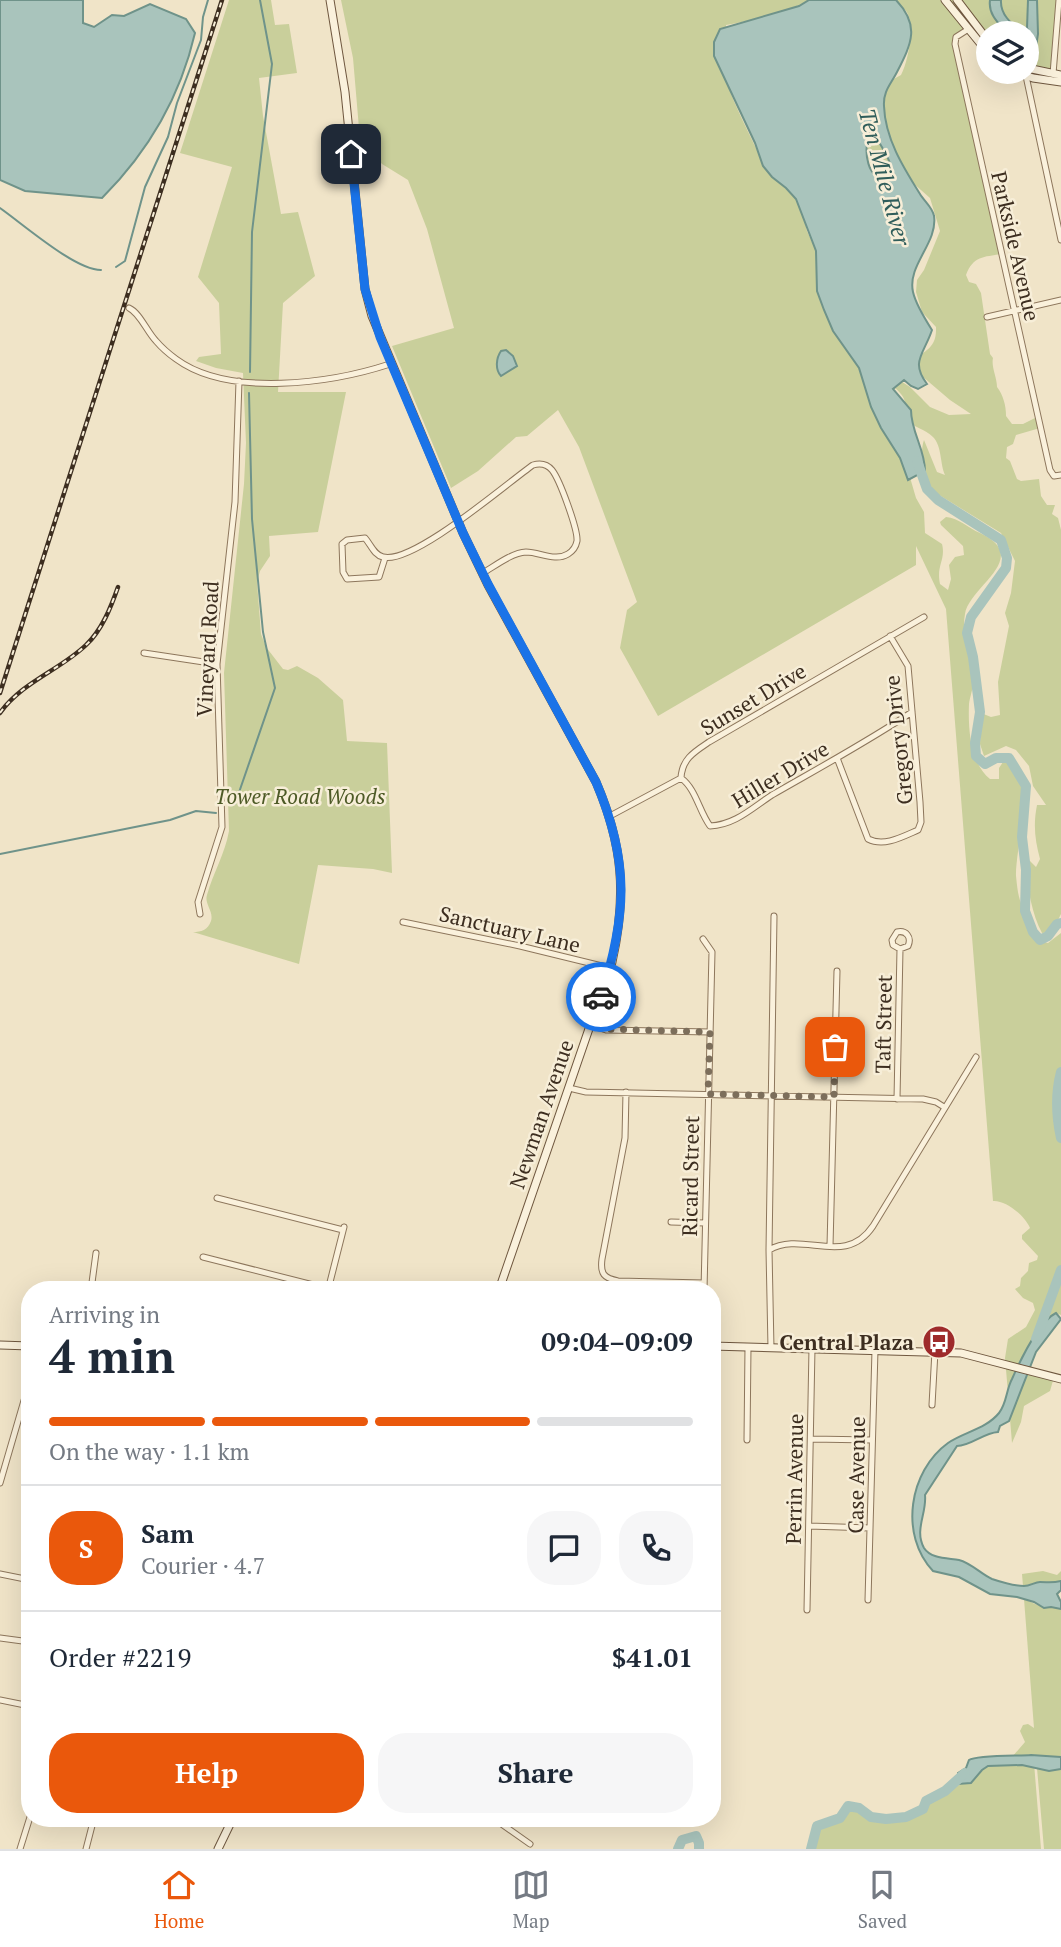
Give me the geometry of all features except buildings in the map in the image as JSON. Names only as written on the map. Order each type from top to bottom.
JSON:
[{"type":"main road","name":"Newman Avenue","points":[[330,0],[341,55],[365,289],[372,316],[390,364],[482,573],[596,782],[610,816],[621,867],[619,930],[610,968],[502,1281]]},
{"type":"main road","points":[[945,0],[976,40]]},
{"type":"main road","points":[[957,0],[976,25]]},
{"type":"main road","points":[[1039,73],[1057,74]]},
{"type":"main road","points":[[1039,76],[1061,82]]},
{"type":"main road","points":[[0,1345],[21,1346]]},
{"type":"main road","points":[[721,1346],[935,1351],[968,1355],[1061,1380]]},
{"type":"main road","points":[[218,1849],[229,1827]]},
{"type":"street","points":[[1057,74],[1059,0]]},
{"type":"street","name":"Parkside Avenue","points":[[967,30],[956,37],[955,44],[1052,475],[1061,475]]},
{"type":"street","points":[[1029,84],[1061,240]]},
{"type":"street","points":[[987,317],[1061,300]]},
{"type":"street","points":[[130,308],[155,341],[186,366],[208,376],[263,383],[322,379],[368,372],[390,364]]},
{"type":"street","name":"Vineyard Road","points":[[200,914],[198,902],[222,827],[217,664],[235,502],[239,381]]},
{"type":"street","points":[[386,558],[379,577],[346,579],[343,572],[342,544],[347,540],[365,538],[378,555],[386,558],[405,553],[458,521],[533,465],[540,463],[552,470],[577,538],[574,549],[566,555],[552,557],[524,552],[482,573]]},
{"type":"street","name":"Sunset Drive","points":[[681,778],[681,770],[689,755],[924,617]]},
{"type":"street","name":"Gregory Drive","points":[[837,758],[868,839],[877,844],[918,830],[921,822],[908,666],[890,636]]},
{"type":"street","points":[[144,653],[217,664]]},
{"type":"street","name":"Hiller Drive","points":[[681,778],[688,783],[702,816],[710,826],[722,825],[734,821],[912,712]]},
{"type":"street","points":[[610,816],[681,778]]},
{"type":"street","points":[[771,1348],[769,1250],[774,916]]},
{"type":"street","name":"Sanctuary Lane","points":[[403,922],[610,968]]},
{"type":"street","name":"Ricard Street","points":[[703,939],[712,952],[704,1281]]},
{"type":"street","name":"Taft Street","points":[[897,1099],[900,949]]},
{"type":"street","points":[[830,1246],[837,971]]},
{"type":"street","points":[[591,1025],[602,1029],[710,1032]]},
{"type":"street","points":[[769,1250],[783,1245],[852,1245],[866,1237],[976,1057]]},
{"type":"street","points":[[569,1088],[586,1092],[897,1099],[931,1101],[944,1107]]},
{"type":"street","points":[[625,1093],[625,1138],[602,1259],[602,1273],[606,1278],[632,1281]]},
{"type":"street","points":[[217,1198],[344,1229],[330,1281]]},
{"type":"street","points":[[671,1222],[705,1223]]},
{"type":"street","points":[[92,1281],[96,1253]]},
{"type":"street","points":[[203,1257],[294,1281]]},
{"type":"street","points":[[747,1440],[748,1347]]},
{"type":"street","name":"Perrin Avenue","points":[[807,1610],[812,1349]]},
{"type":"street","name":"Case Avenue","points":[[868,1600],[875,1350]]},
{"type":"street","points":[[932,1405],[935,1351]]},
{"type":"street","points":[[0,1483],[21,1411]]},
{"type":"street","points":[[811,1439],[872,1440]]},
{"type":"street","points":[[809,1526],[870,1528]]},
{"type":"street","points":[[0,1574],[21,1578]]},
{"type":"street","points":[[0,1637],[21,1640]]},
{"type":"street","points":[[0,1702],[21,1705]]},
{"type":"street","points":[[20,1849],[27,1827]]},
{"type":"street","points":[[86,1849],[92,1827]]},
{"type":"street","points":[[506,1827],[530,1844]]},
{"type":"green space","name":"Tower Road Woods","points":[[229,0],[271,0],[275,25],[289,24],[297,73],[259,78],[263,116],[281,214],[298,212],[315,276],[283,303],[278,392],[346,392],[318,532],[269,536],[270,556],[260,571],[257,582],[261,634],[266,647],[283,669],[297,666],[318,678],[343,700],[347,741],[387,743],[392,873],[318,865],[299,964],[193,932],[204,930],[211,921],[207,895],[229,831],[224,673],[246,443],[243,373],[196,361],[199,357],[221,354],[219,303],[198,277],[232,167],[180,153]]},
{"type":"green space","points":[[341,0],[809,0],[780,12],[726,25],[728,85],[748,132],[772,177],[791,165],[807,231],[816,251],[816,268],[851,329],[864,383],[909,474],[916,498],[924,512],[925,533],[942,544],[940,584],[948,590],[951,579],[949,565],[955,557],[964,555],[963,546],[941,525],[940,522],[946,517],[980,533],[995,543],[1001,552],[1000,562],[976,593],[965,614],[965,638],[973,681],[969,704],[970,734],[978,764],[990,779],[999,779],[999,768],[1005,759],[1015,767],[1021,780],[1023,812],[1016,876],[1019,896],[1028,913],[1035,937],[1048,943],[1061,933],[1061,1315],[1056,1313],[1048,1319],[1033,1338],[1020,1361],[1008,1393],[1005,1358],[1008,1339],[1026,1327],[1035,1310],[1033,1303],[1023,1298],[1015,1289],[1020,1286],[1029,1263],[1037,1260],[1038,1256],[1022,1239],[1022,1235],[1030,1228],[1024,1219],[1009,1206],[993,1201],[946,609],[916,546],[916,565],[658,716],[620,648],[627,610],[637,602],[579,447],[558,410],[527,436],[516,437],[478,471],[451,488],[392,346],[454,328],[427,229],[408,180],[382,164],[360,140],[353,58]]},
{"type":"green space","points":[[893,0],[1058,0],[1052,70],[1039,68],[1039,21],[976,21],[976,27],[967,30],[956,40],[1001,254],[976,261],[966,275],[969,282],[976,284],[981,293],[990,354],[1006,416],[1012,424],[1023,424],[1037,417],[1040,428],[1016,435],[1013,444],[1007,447],[1006,458],[1010,461],[1017,479],[1039,479],[1041,496],[1047,505],[1055,505],[1052,514],[1058,518],[1061,530],[1061,914],[1052,932],[1042,933],[1039,926],[1025,867],[1030,861],[1036,867],[1040,859],[1035,832],[1036,812],[1037,805],[1046,805],[1033,786],[1029,766],[1016,750],[1006,746],[984,756],[980,744],[981,713],[991,717],[1000,715],[998,682],[1009,626],[1005,613],[1011,593],[1015,561],[1001,533],[931,490],[923,465],[924,440],[937,472],[945,475],[938,445],[930,434],[904,418],[904,399],[899,391],[884,379],[899,380],[930,407],[949,415],[971,414],[909,365],[931,346],[936,335],[936,327],[922,312],[916,292],[917,280],[940,231],[930,198],[913,183],[888,179],[873,168],[868,157],[866,134],[881,86],[901,75],[906,61],[910,25],[905,10]]},
{"type":"green space","points":[[1029,1370],[1054,1377],[1050,1391],[1024,1406],[1012,1443],[1010,1419]]},
{"type":"green space","points":[[1043,1571],[1057,1575],[1061,1571],[1061,1581],[1048,1585],[1040,1582],[1023,1586],[1022,1574]]},
{"type":"green space","points":[[1024,1599],[1044,1608],[1061,1609],[1061,1757],[1012,1757],[1025,1742],[1020,1731],[1023,1725],[1028,1724],[1034,1728]]},
{"type":"green space","points":[[1034,1763],[1041,1849],[811,1849],[817,1826],[840,1818],[848,1806],[859,1808],[871,1817],[906,1817],[922,1809],[926,1801],[945,1791],[975,1767]]},
{"type":"green space","points":[[1037,1768],[1049,1771],[1061,1769],[1061,1849],[1044,1849]]},
{"type":"water","points":[[0,0],[83,0],[83,23],[94,27],[112,15],[124,16],[150,4],[186,19],[195,33],[181,80],[160,122],[134,162],[102,198],[25,191],[0,180]]},
{"type":"water","points":[[809,0],[896,0],[904,9],[911,26],[907,52],[884,101],[885,118],[896,152],[934,216],[932,235],[912,282],[916,302],[932,330],[919,364],[919,370],[927,384],[918,389],[904,380],[893,389],[911,410],[913,426],[923,455],[925,471],[908,480],[900,458],[871,407],[859,368],[833,331],[824,310],[817,291],[816,251],[796,199],[763,166],[714,56],[714,42],[720,29],[799,6]],"holes":[[[869,133],[874,134],[889,162],[891,180],[876,176],[868,164],[867,140]]]},
{"type":"water","points":[[990,0],[1001,0],[1010,21],[996,21]]},
{"type":"water","points":[[1028,0],[1037,0],[1038,21],[1027,21]]},
{"type":"water","points":[[506,350],[513,356],[517,366],[501,376],[497,360],[501,351]]},
{"type":"water","points":[[1056,1313],[1061,1319],[1036,1352],[1009,1421],[1000,1426],[998,1432],[957,1446],[925,1495],[920,1535],[927,1552],[963,1561],[992,1579],[1024,1586],[1061,1581],[1061,1590],[1057,1594],[1061,1609],[1044,1608],[1017,1597],[990,1594],[959,1577],[933,1571],[922,1556],[913,1522],[913,1504],[924,1470],[948,1443],[988,1423],[999,1413],[1030,1343]]},
{"type":"water","points":[[1031,1755],[1061,1757],[1061,1769],[1049,1771],[1022,1765],[988,1766],[971,1783],[958,1784],[958,1773],[966,1768],[969,1760],[973,1758]]},
{"type":"waterway","points":[[116,267],[125,261],[145,187],[168,137],[177,103],[201,40],[208,0]]},
{"type":"waterway","points":[[250,372],[252,232],[272,64],[260,0]]},
{"type":"waterway","points":[[0,208],[77,263],[101,270]]},
{"type":"waterway","points":[[235,804],[275,688],[263,632],[252,519],[249,393]]},
{"type":"waterway","name":"Ten Mile River","points":[[917,461],[927,489],[938,500],[1001,540],[1007,558],[1006,568],[971,617],[967,633],[980,712],[975,743],[976,756],[985,764],[996,758],[1009,758],[1026,786],[1022,837],[1026,870],[1025,911],[1033,932],[1040,940],[1061,923]]},
{"type":"waterway","points":[[0,854],[170,820],[196,811],[216,813]]},
{"type":"waterway","name":"Ten Mile River","points":[[1061,1072],[1057,1105],[1061,1138]]},
{"type":"waterway","name":"Ten Mile River","points":[[1036,1339],[1061,1270]]},
{"type":"waterway","name":"Ten Mile River","points":[[811,1849],[817,1826],[840,1818],[848,1806],[859,1808],[871,1817],[906,1817],[923,1809],[926,1801],[945,1791],[965,1773]]},
{"type":"waterway","name":"Ten Mile River","points":[[678,1849],[682,1840],[696,1836],[699,1849]]},
{"type":"railway","points":[[0,693],[222,0]]},
{"type":"railway","points":[[0,713],[30,684],[76,654],[92,639],[105,618],[118,587]]},
{"type":"way so far","points":[[601,997],[591,1025],[602,1029],[710,1032],[708,1094],[834,1097],[835,1047]]},
{"type":"place","name":"Central Plaza","points":[[939,1342]]},
{"type":"route","points":[[351,154],[365,289],[388,358],[463,533],[596,782],[608,810],[621,867],[622,901],[612,962],[601,997]]}]
